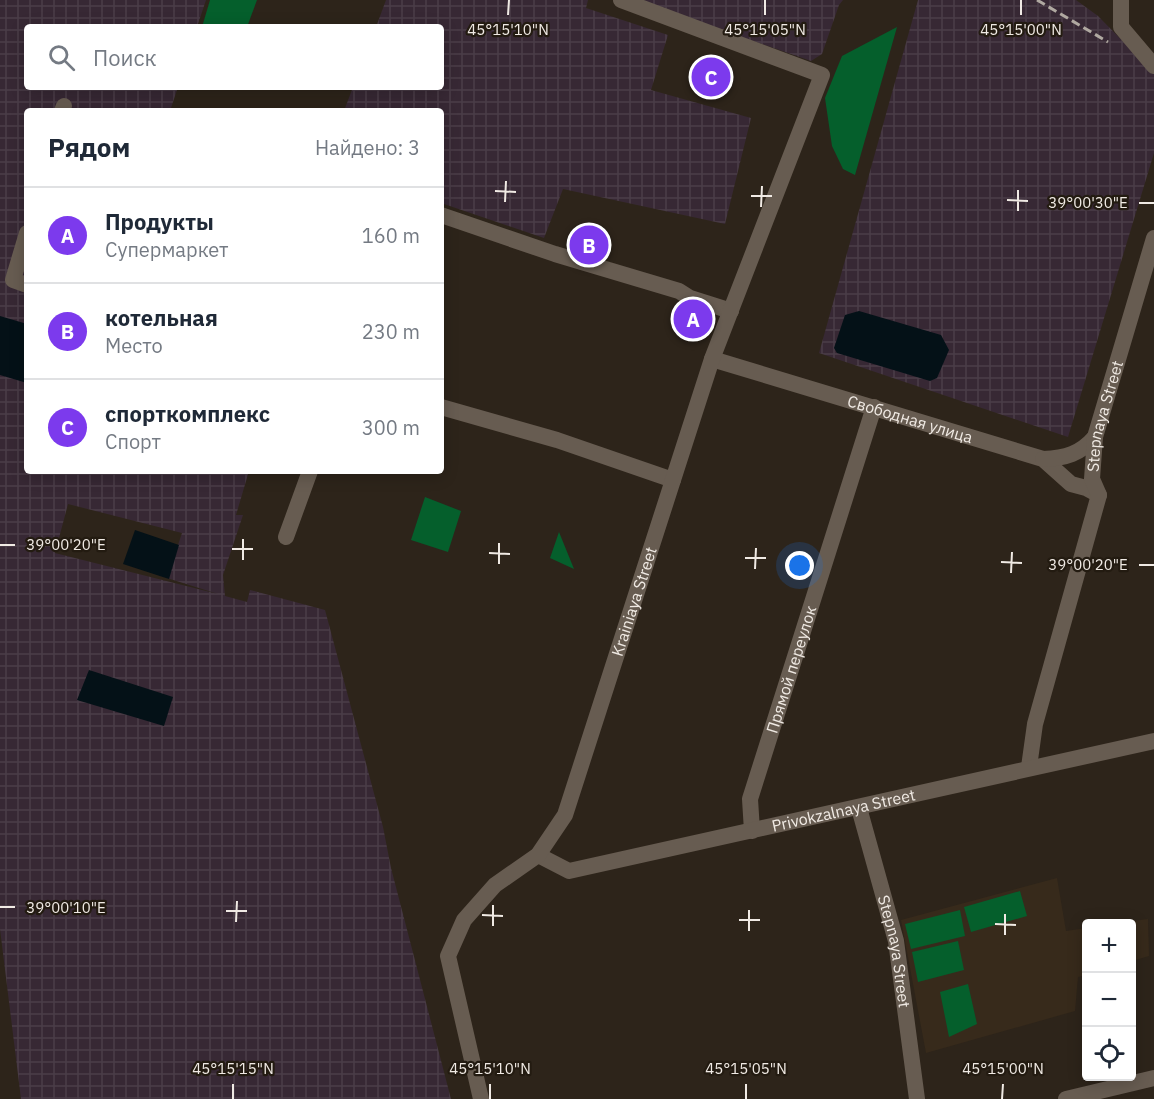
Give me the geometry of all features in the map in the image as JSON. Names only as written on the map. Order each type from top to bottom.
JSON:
[{"type":"street","name":"Krainiaya Street","points":[[481,1099],[448,956],[464,920],[495,885],[538,855],[565,816],[712,359],[765,217],[822,75],[621,0]]},
{"type":"street","points":[[1121,0],[1121,27],[1154,66]]},
{"type":"street","points":[[444,216],[555,254],[679,291],[690,298],[731,311]]},
{"type":"street","name":"Stepnaya Street","points":[[1029,767],[1035,724],[1099,495],[1092,479],[1095,437],[1154,238]]},
{"type":"street","points":[[20,283],[24,254]]},
{"type":"street","name":"Свободная улица","points":[[712,359],[1043,459],[1071,484],[1099,495]]},
{"type":"street","points":[[444,407],[557,440],[673,480]]},
{"type":"street","name":"Прямой переулок","points":[[752,831],[750,799],[874,407]]},
{"type":"street","points":[[1043,459],[1066,458],[1085,449],[1095,437]]},
{"type":"street","points":[[286,537],[309,474]]},
{"type":"street","name":"Privokzalnaya Street","points":[[538,855],[569,871],[1154,741]]},
{"type":"street","name":"Stepnaya Street","points":[[859,808],[896,941],[916,1099]]},
{"type":"street","points":[[1066,1099],[1154,1078]]},
{"type":"shaded area","points":[[0,0],[206,0],[198,24],[24,24],[24,90],[177,90],[171,108],[24,108],[24,474],[248,474],[236,515],[243,515],[223,575],[225,596],[247,602],[250,590],[325,610],[383,827],[391,868],[451,1099],[21,1099],[0,929]],"holes":[[[68,504],[182,533],[167,578],[218,594],[55,553]]]},
{"type":"shaded area","points":[[386,0],[588,0],[586,8],[668,35],[651,90],[751,118],[725,224],[563,189],[544,238],[444,204],[444,108],[345,108],[352,90],[444,90],[444,24],[377,24]]},
{"type":"shaded area","points":[[634,0],[843,0],[839,5],[822,54],[811,61]]},
{"type":"shaded area","points":[[918,0],[1076,0],[1098,16],[1154,73],[1154,153],[1068,437],[819,353]]},
{"type":"shaded area","points":[[859,311],[941,335],[949,350],[937,378],[930,381],[837,353],[834,348],[845,315]]},
{"type":"shaded area","points":[[0,316],[24,323],[24,382],[0,375]]},
{"type":"shaded area","points":[[135,530],[179,545],[169,579],[123,564]]},
{"type":"shaded area","points":[[89,670],[173,697],[164,726],[77,700]]},
{"type":"shaded area","points":[[1057,878],[1066,931],[1082,929],[1082,976],[1078,977],[1075,1011],[926,1053],[901,920]]},
{"type":"shaded area","points":[[1148,919],[1149,956],[1136,960],[1136,921]]},
{"type":"green space","points":[[210,0],[257,0],[248,24],[203,24]]},
{"type":"green space","points":[[897,27],[855,175],[843,169],[832,146],[825,98],[842,56]]},
{"type":"green space","points":[[425,497],[461,511],[448,552],[411,540]]},
{"type":"green space","points":[[559,532],[574,569],[550,558]]},
{"type":"green space","points":[[1020,891],[1027,916],[971,932],[964,907]]},
{"type":"green space","points":[[960,910],[965,936],[911,949],[905,924]]},
{"type":"green space","points":[[958,941],[964,970],[918,982],[912,952]]},
{"type":"green space","points":[[968,984],[977,1024],[949,1037],[940,992]]},
{"type":"railway","points":[[1037,0],[1108,42]]},
{"type":"place","name":"спорткомплекс","points":[[711,77]]},
{"type":"place","name":"котельная","points":[[589,245]]},
{"type":"place","name":"Продукты","points":[[693,319]]}]
